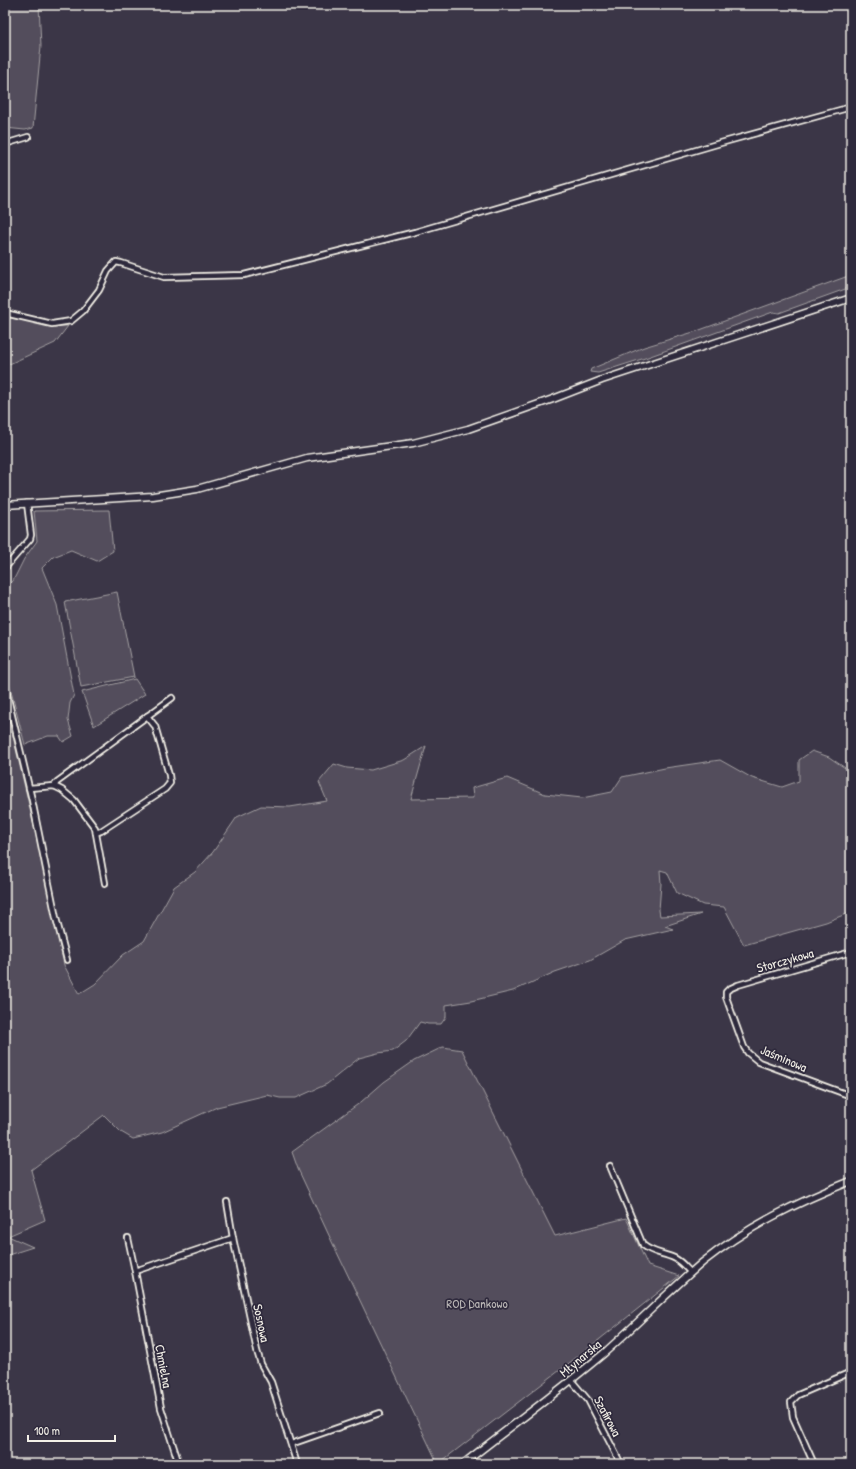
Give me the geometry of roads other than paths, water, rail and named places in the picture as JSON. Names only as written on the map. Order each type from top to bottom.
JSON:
[{"type":"main road","points":[[5,504],[173,494],[196,489],[301,459],[386,448],[426,440],[468,429],[602,380],[851,298]]},
{"type":"main road","name":"Młynarska","points":[[463,1464],[571,1380],[614,1344],[691,1273],[738,1237],[763,1221],[814,1196],[851,1181]]},
{"type":"street","points":[[5,313],[52,324],[71,321],[83,311],[99,290],[108,271],[116,262],[121,262],[164,277],[244,275],[415,232],[717,144],[851,107]]},
{"type":"street","points":[[5,144],[28,137]]},
{"type":"street","points":[[5,568],[30,539],[31,535],[27,503]]},
{"type":"street","points":[[5,686],[29,788],[56,918],[67,960]]},
{"type":"street","points":[[54,786],[57,782],[172,698]]},
{"type":"street","points":[[96,833],[166,789],[170,783],[155,726],[147,716]]},
{"type":"street","points":[[29,788],[54,786],[62,790],[74,800],[95,828],[105,883]]},
{"type":"street","name":"Storczykowa","points":[[726,992],[738,985],[851,952]]},
{"type":"street","name":"Jaśminowa","points":[[726,992],[726,997],[748,1053],[759,1062],[851,1096]]},
{"type":"street","points":[[610,1166],[643,1245],[653,1251],[673,1257],[691,1273]]},
{"type":"street","name":"Sosnowa","points":[[227,1202],[233,1238],[257,1351],[271,1382],[297,1464]]},
{"type":"street","name":"Chmielna","points":[[128,1238],[161,1408],[179,1464]]},
{"type":"street","points":[[135,1271],[233,1238]]},
{"type":"street","points":[[814,1464],[793,1417],[791,1402],[798,1396],[851,1372]]},
{"type":"street","name":"Szafirowa","points":[[571,1380],[588,1400],[621,1464]]},
{"type":"street","points":[[291,1444],[380,1413]]},
{"type":"park label","name":"ROD Dankowo","points":[[477,1303]]}]
